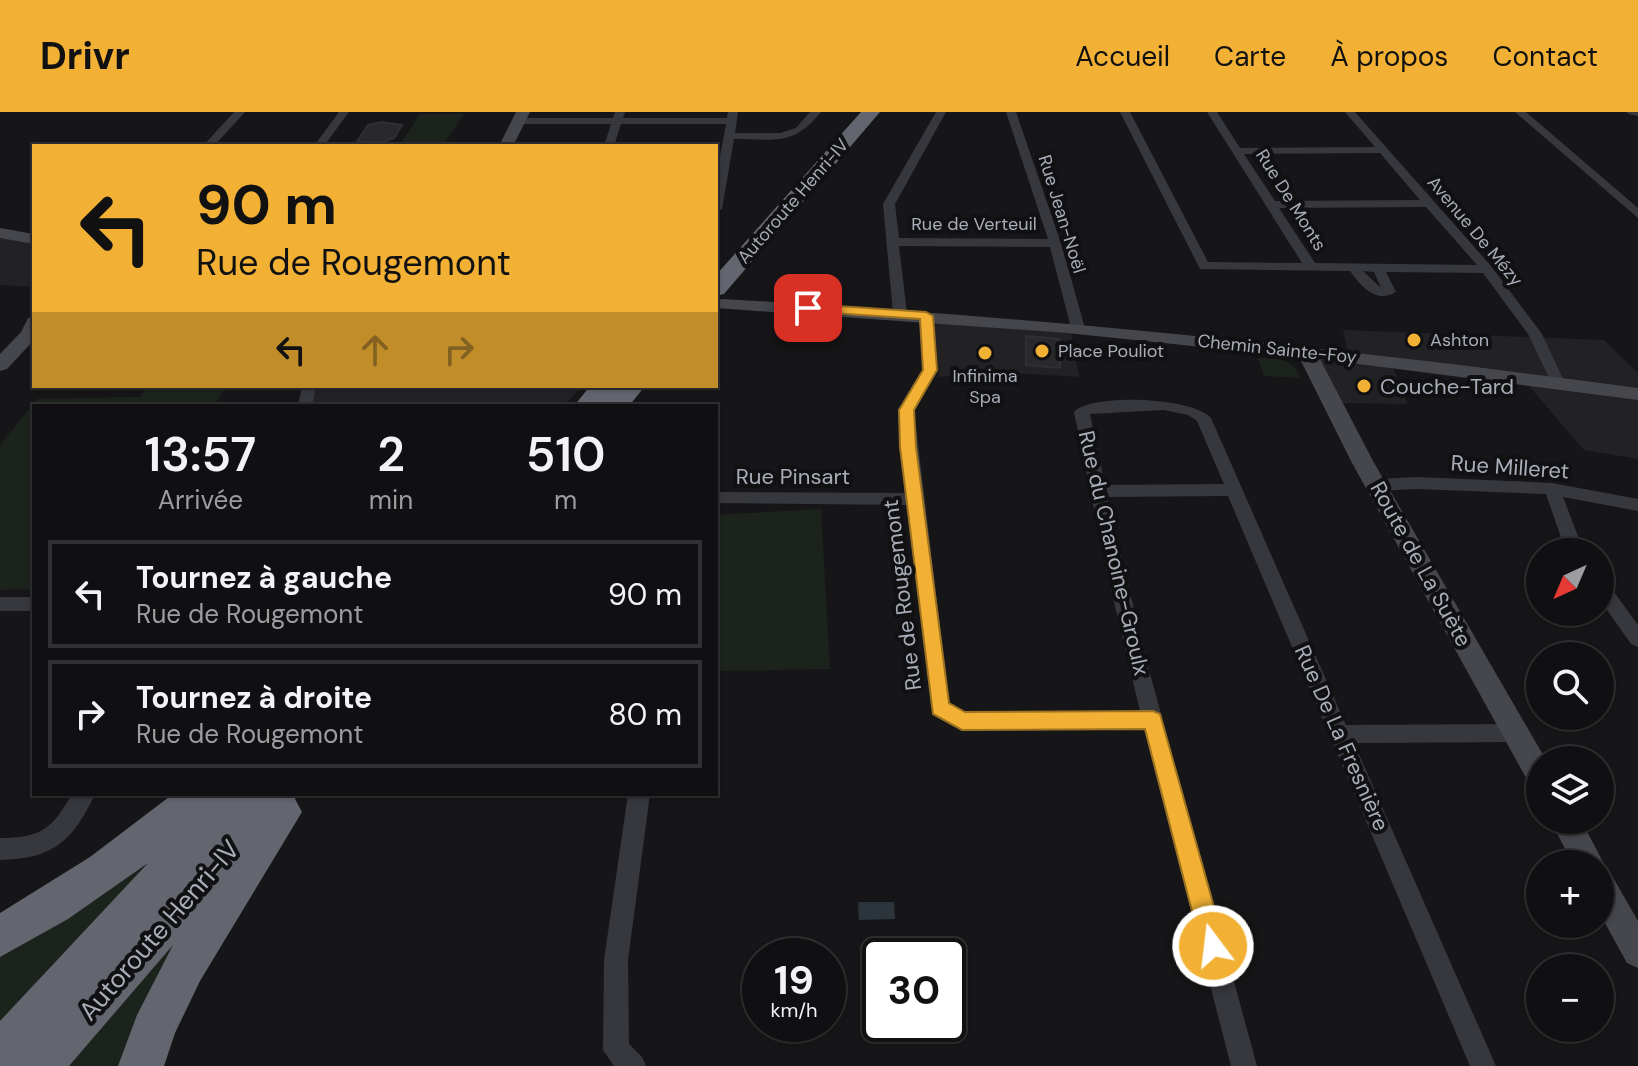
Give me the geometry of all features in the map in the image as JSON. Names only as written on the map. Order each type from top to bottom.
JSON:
[{"type":"highway","name":"Autoroute Henri-IV","points":[[718,259],[849,112]]},
{"type":"highway","name":"Autoroute Henri-IV","points":[[719,296],[871,112]]},
{"type":"highway","points":[[589,404],[603,388]]},
{"type":"highway","points":[[617,404],[630,388]]},
{"type":"highway","points":[[0,936],[112,866],[163,829],[199,796]]},
{"type":"highway","name":"Autoroute Henri-IV","points":[[0,1055],[234,796]]},
{"type":"highway","name":"Autoroute Henri-IV","points":[[39,1066],[276,796]]},
{"type":"highway","points":[[141,1066],[148,1041],[185,960],[293,796]]},
{"type":"main road","points":[[507,144],[521,117]]},
{"type":"main road","points":[[0,233],[32,239]]},
{"type":"main road","name":"Chemin Sainte-Foy","points":[[719,296],[1306,351],[1638,394]]},
{"type":"main road","points":[[0,365],[32,327]]},
{"type":"main road","name":"Route de La Suète","points":[[1306,351],[1362,461],[1526,751]]},
{"type":"main road","points":[[1614,909],[1638,952]]},
{"type":"street","points":[[210,144],[240,112]]},
{"type":"street","points":[[320,144],[344,112]]},
{"type":"street","points":[[729,136],[781,136],[800,130],[816,112]]},
{"type":"street","points":[[900,313],[889,204],[941,112]]},
{"type":"street","name":"Rue Jean-Noël","points":[[1011,112],[1055,243],[1078,328]]},
{"type":"street","points":[[1125,112],[1204,266],[1487,269]]},
{"type":"street","name":"Rue De Monts","points":[[1212,112],[1311,267]]},
{"type":"street","name":"Avenue De Mézy","points":[[1350,112],[1487,269],[1535,334],[1558,383]]},
{"type":"street","points":[[1520,112],[1638,214]]},
{"type":"street","points":[[1632,112],[1638,113]]},
{"type":"street","points":[[610,144],[618,116]]},
{"type":"street","points":[[521,117],[733,117],[718,198]]},
{"type":"street","points":[[1239,151],[1384,150]]},
{"type":"street","points":[[1273,205],[1429,203]]},
{"type":"street","name":"Rue de Verteuil","points":[[893,242],[1055,243]]},
{"type":"street","points":[[1354,267],[1368,288],[1377,293],[1389,292],[1378,267]]},
{"type":"street","name":"Rue de Rougemont","points":[[926,316],[930,370],[906,410],[940,708],[962,721],[1153,720]]},
{"type":"street","name":"Rue du Chanoine-Groulx","points":[[1197,412],[1179,406],[1082,412],[1128,624],[1244,1066]]},
{"type":"street","name":"Rue De La Fresnière","points":[[1197,412],[1235,490],[1483,1066]]},
{"type":"street","name":"Rue Milleret","points":[[1378,485],[1417,483],[1552,489],[1638,505]]},
{"type":"street","points":[[1552,489],[1570,538]]},
{"type":"street","points":[[1099,491],[1235,490]]},
{"type":"street","name":"Rue Pinsart","points":[[719,498],[915,499]]},
{"type":"street","points":[[0,604],[32,604]]},
{"type":"street","points":[[1614,606],[1638,639]]},
{"type":"street","points":[[1341,734],[1516,733]]},
{"type":"street","points":[[0,849],[23,850],[59,835],[83,796]]},
{"type":"street","points":[[633,1066],[616,1050],[616,960],[639,796]]},
{"type":"shaded area","points":[[420,114],[464,114],[444,144],[400,144]]},
{"type":"shaded area","points":[[0,233],[32,239],[32,287],[0,285]]},
{"type":"shaded area","name":"Place Pouliot","points":[[934,325],[1071,333],[1079,377],[994,372],[939,377]]},
{"type":"shaded area","points":[[1343,330],[1604,340],[1638,373],[1638,459],[1584,450],[1522,378],[1391,363],[1408,404],[1332,403],[1306,351],[1348,356]]},
{"type":"shaded area","points":[[1258,358],[1279,359],[1288,363],[1301,378],[1264,376]]},
{"type":"shaded area","points":[[147,388],[225,388],[215,404],[33,404],[37,399],[140,397]]},
{"type":"shaded area","points":[[315,388],[580,388],[566,404],[306,404]]},
{"type":"shaded area","points":[[32,405],[32,589],[0,590],[0,445]]},
{"type":"shaded area","points":[[821,509],[830,669],[718,671],[718,515]]},
{"type":"shaded area","points":[[210,796],[211,796],[0,1036],[0,943]]},
{"type":"shaded area","points":[[238,861],[127,1066],[64,1066]]},
{"type":"shaded area","points":[[858,902],[894,902],[895,919],[859,920]]},
{"type":"building","points":[[381,122],[402,125],[394,138],[384,142],[357,142],[368,125]]},
{"type":"building","name":"Place Pouliot","points":[[1026,336],[1059,339],[1060,368],[1026,365]]},
{"type":"place","name":"Ashton","points":[[1414,340]]},
{"type":"place","name":"Place Pouliot","points":[[1042,351]]},
{"type":"place","name":"Infinima Spa","points":[[985,353]]},
{"type":"place","name":"Couche-Tard","points":[[1364,386]]},
{"type":"route","points":[[808,308],[926,316],[930,370],[906,410],[940,708],[962,721],[1153,720],[1213,946]]}]
